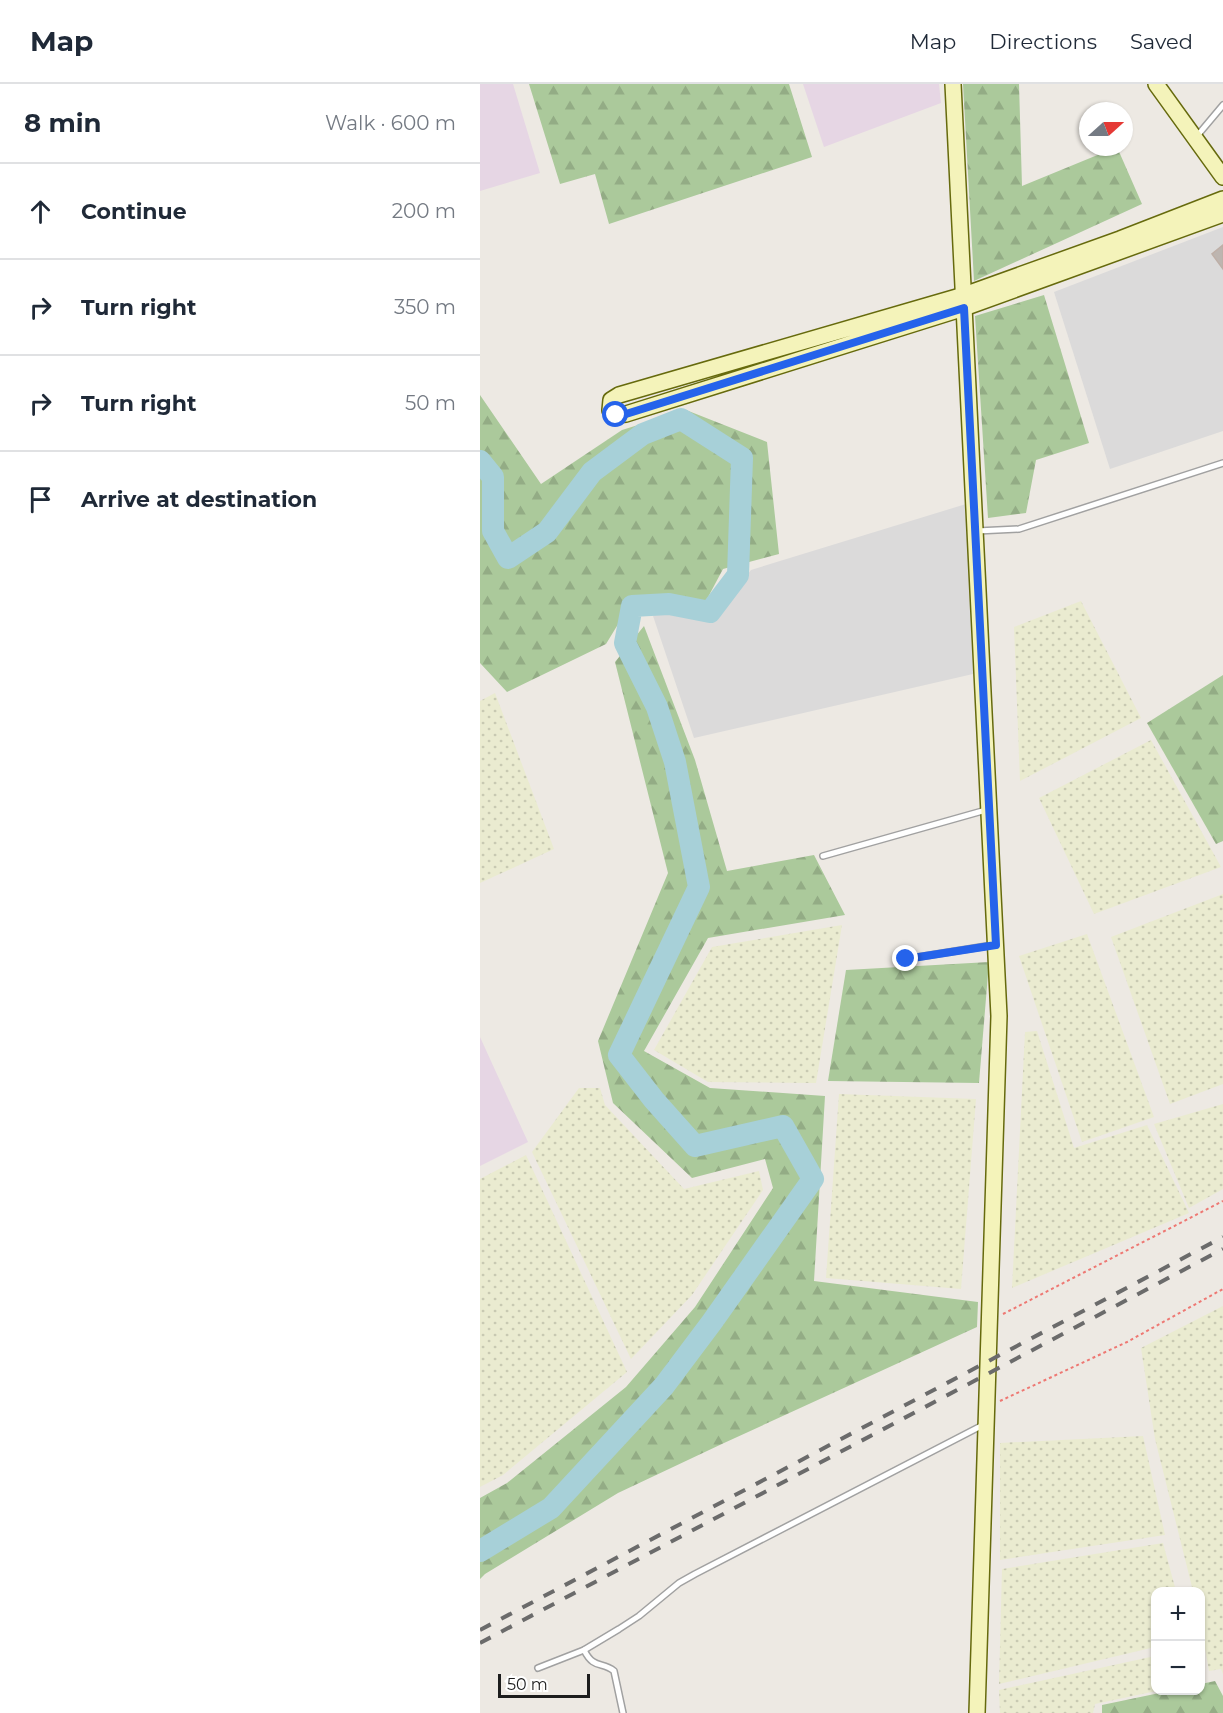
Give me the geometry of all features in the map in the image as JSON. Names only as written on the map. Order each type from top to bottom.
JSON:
[{"type":"street","points":[[953,84],[999,1016],[977,1713]]},
{"type":"street","points":[[1156,84],[1223,177]]},
{"type":"street","points":[[1223,199],[964,301],[787,346],[619,395],[611,400],[610,410],[616,415],[626,414],[792,362],[964,301],[1223,214]]},
{"type":"street","points":[[787,346],[792,362]]},
{"type":"lane","points":[[1195,138],[1223,105]]},
{"type":"lane","points":[[975,531],[1019,529],[1223,463]]},
{"type":"lane","points":[[823,856],[989,809]]},
{"type":"lane","points":[[906,959],[996,945]]},
{"type":"lane","points":[[538,1668],[584,1650],[629,1622],[679,1583],[986,1416]]},
{"type":"lane","points":[[584,1650],[592,1662],[612,1668],[614,1671],[623,1713]]},
{"type":"path","points":[[990,1321],[1223,1201]]},
{"type":"path","points":[[986,1416],[1223,1289]]},
{"type":"shaded area","points":[[480,84],[513,84],[540,173],[480,191]]},
{"type":"shaded area","points":[[803,84],[939,84],[941,103],[824,147]]},
{"type":"shaded area","points":[[1223,227],[1223,431],[1110,469],[1054,292]]},
{"type":"shaded area","points":[[966,504],[973,674],[694,738],[650,607],[719,610],[751,570]]},
{"type":"shaded area","points":[[480,1037],[528,1142],[480,1166]]},
{"type":"green space","points":[[529,84],[789,84],[812,157],[609,224],[595,174],[560,184]]},
{"type":"green space","points":[[963,84],[1019,84],[1022,186],[1095,156],[1121,156],[1142,204],[974,281]]},
{"type":"green space","points":[[1044,295],[1089,443],[1036,460],[1026,513],[988,518],[975,316]]},
{"type":"green space","points":[[480,395],[541,484],[622,430],[686,410],[767,442],[779,554],[723,569],[706,601],[634,598],[606,644],[507,692],[480,663]]},
{"type":"green space","points":[[1081,601],[1141,718],[1020,781],[1014,627]]},
{"type":"green space","points":[[644,626],[695,760],[727,871],[814,855],[845,915],[708,938],[644,1051],[710,1088],[825,1096],[814,1281],[978,1302],[977,1327],[618,1493],[480,1579],[480,1498],[507,1483],[626,1387],[695,1307],[773,1188],[765,1159],[692,1178],[613,1103],[598,1041],[668,873],[615,662]]},
{"type":"green space","points":[[1223,675],[1223,841],[1216,844],[1147,723]]},
{"type":"green space","points":[[495,693],[554,849],[480,883],[480,701]]},
{"type":"green space","points":[[1151,740],[1221,867],[1094,914],[1039,798]]},
{"type":"green space","points":[[1223,894],[1223,1084],[1170,1104],[1111,937]]},
{"type":"green space","points":[[842,925],[816,1083],[708,1082],[654,1050],[712,947]]},
{"type":"green space","points":[[1087,934],[1154,1117],[1082,1142],[1019,956]]},
{"type":"green space","points":[[989,962],[979,1083],[828,1081],[846,970]]},
{"type":"green space","points":[[1037,1031],[1074,1148],[1147,1125],[1189,1213],[1012,1288],[1025,1032]]},
{"type":"green space","points":[[579,1088],[600,1088],[605,1105],[684,1189],[759,1171],[763,1190],[692,1295],[631,1359],[532,1152]]},
{"type":"green space","points":[[839,1094],[976,1099],[961,1289],[826,1278]]},
{"type":"green space","points":[[1223,1104],[1223,1189],[1189,1208],[1154,1124]]},
{"type":"green space","points":[[526,1155],[627,1372],[503,1475],[480,1487],[480,1179]]},
{"type":"green space","points":[[1223,1306],[1223,1674],[1221,1669],[1209,1671],[1205,1648],[1205,1587],[1192,1587],[1155,1439],[1141,1348]]},
{"type":"green space","points":[[1143,1436],[1165,1535],[1000,1560],[1000,1443]]},
{"type":"green space","points":[[1163,1543],[1175,1587],[1151,1587],[1151,1648],[999,1684],[1002,1569]]},
{"type":"green space","points":[[1151,1657],[1151,1692],[1095,1704],[1093,1713],[1000,1713],[999,1690]]},
{"type":"green space","points":[[1215,1681],[1223,1696],[1223,1713],[1102,1713],[1102,1705],[1151,1695],[1205,1695],[1205,1683]]},
{"type":"building","points":[[1223,245],[1223,269],[1212,254]]},
{"type":"waterway","points":[[480,461],[493,477],[493,531],[508,558],[547,532],[592,472],[643,434],[681,419],[742,458],[738,575],[710,612],[669,604],[632,606],[625,643],[657,707],[675,762],[699,887],[619,1055],[654,1100],[695,1146],[783,1126],[813,1179],[664,1386],[551,1508],[480,1551]]},
{"type":"railway","points":[[480,1630],[1223,1237]]},
{"type":"railway","points":[[480,1643],[1223,1249]]},
{"type":"route","points":[[616,415],[626,414],[964,308],[996,945],[906,959]]}]
